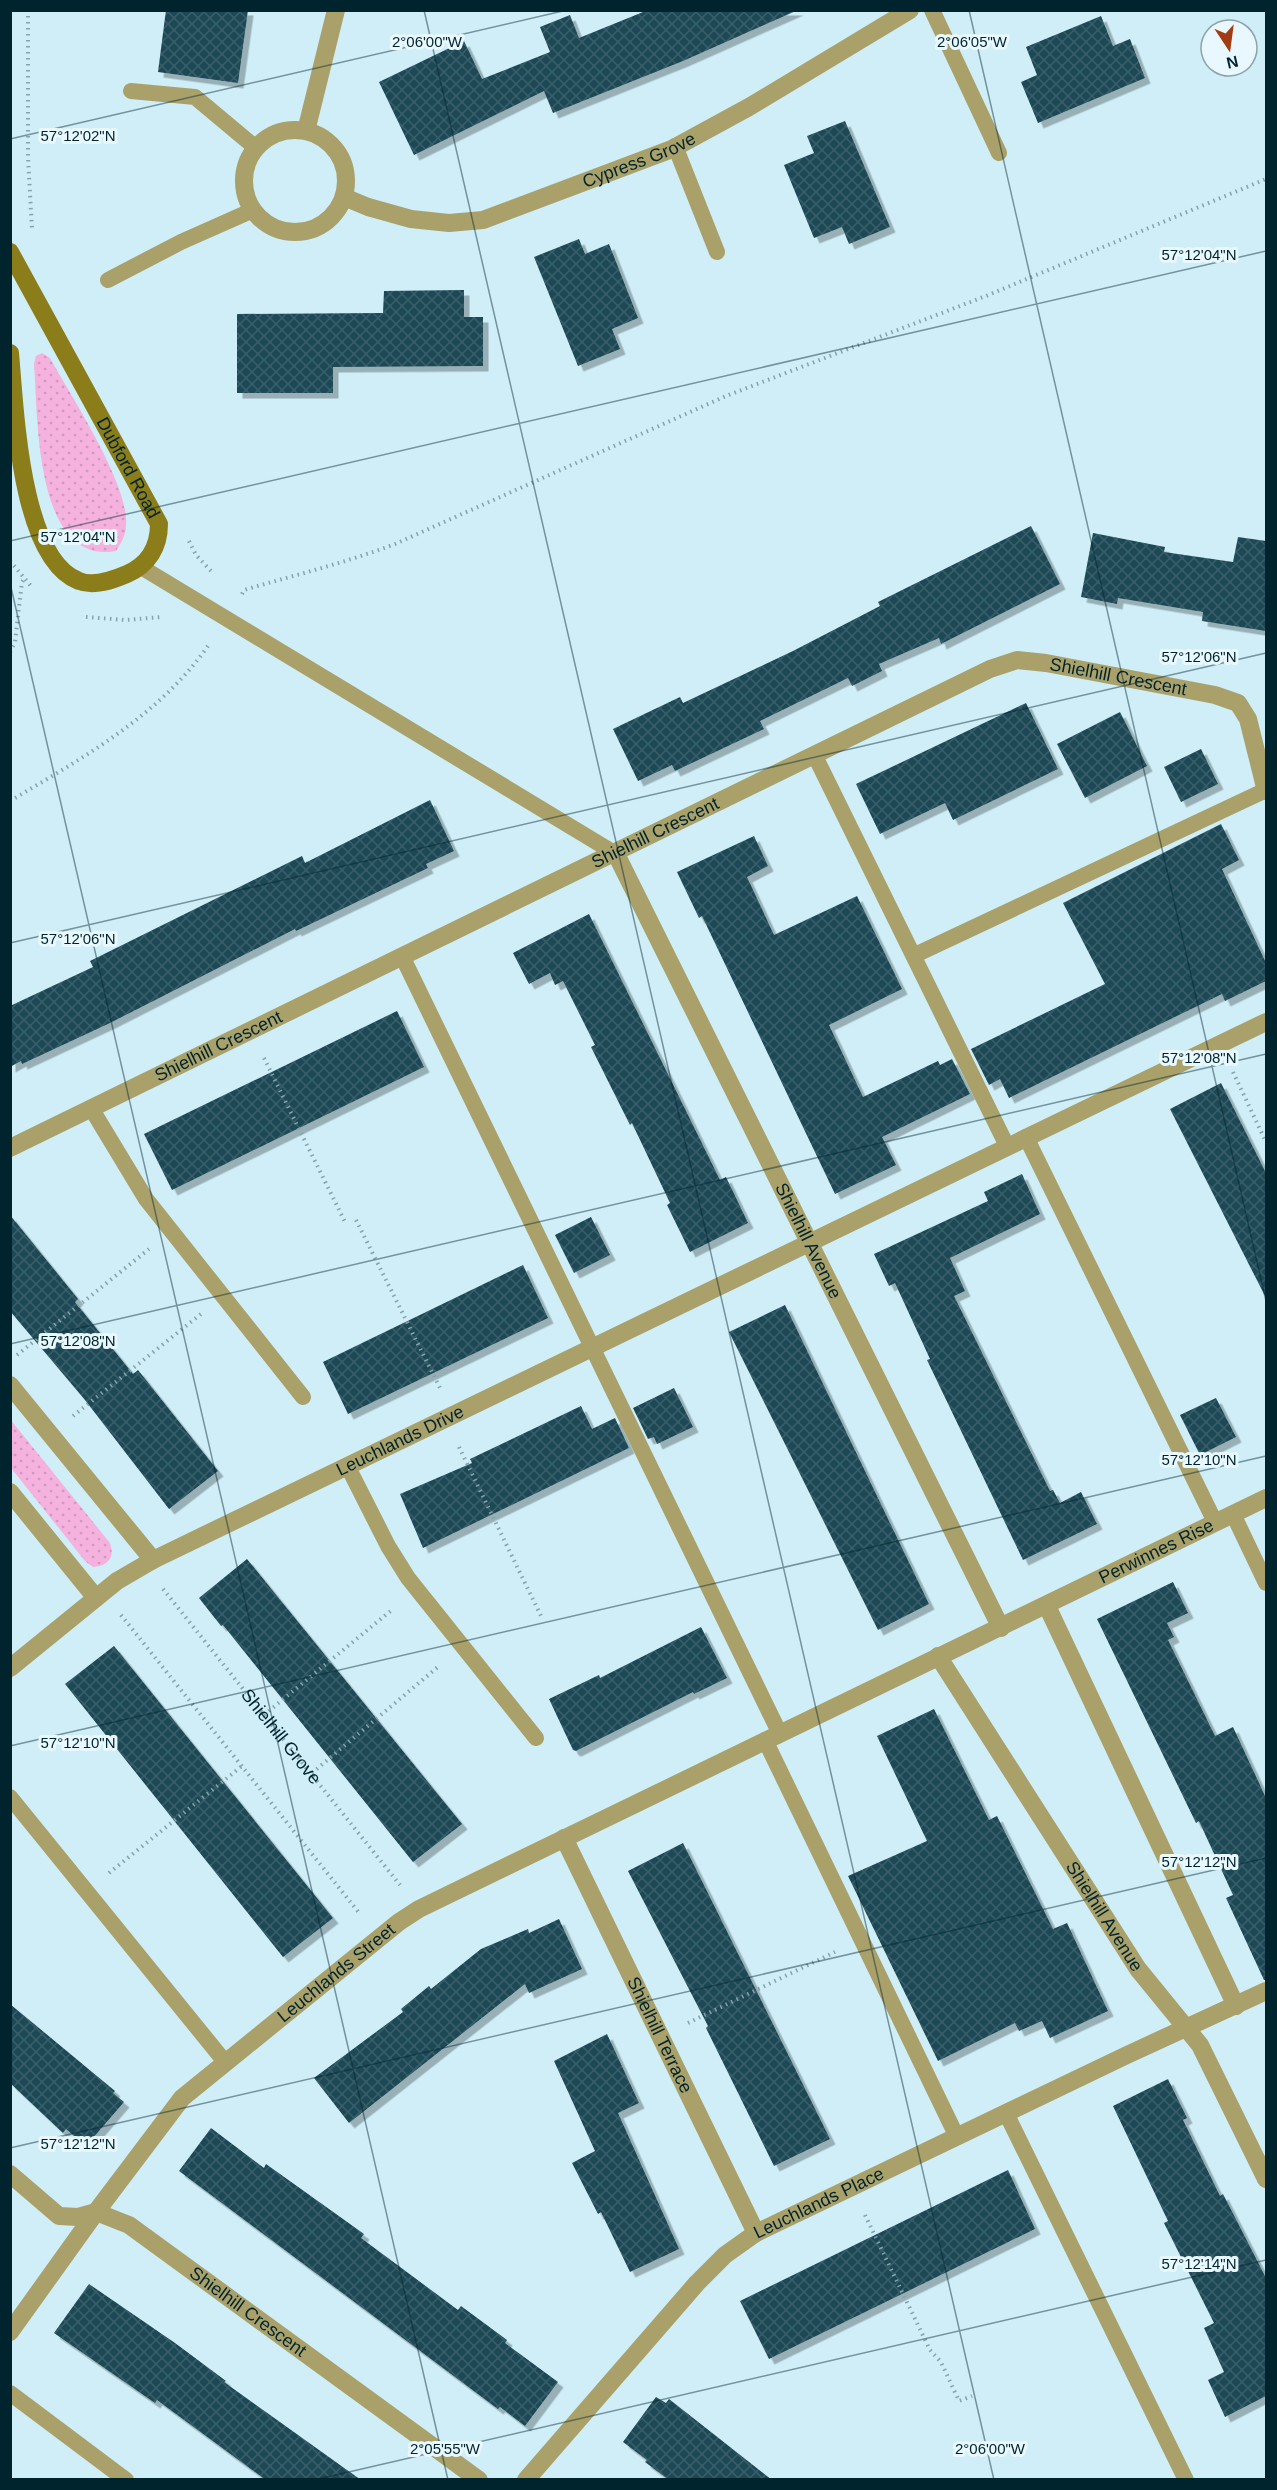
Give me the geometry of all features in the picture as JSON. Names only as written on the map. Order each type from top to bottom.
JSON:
[{"type":"street","points":[[306,131],[336,10]]},
{"type":"street","name":"Cypress Grove","points":[[344,197],[368,207],[411,219],[449,223],[483,220],[675,146],[749,107],[910,10]]},
{"type":"street","points":[[288,130],[306,131],[322,138],[335,148],[343,164],[346,180],[344,197],[338,210],[316,228],[303,232],[275,228],[253,210],[244,185],[249,160],[256,148],[270,136],[288,130]]},
{"type":"street","name":"Dubford Road","points":[[10,252],[159,524],[159,539],[141,567]]},
{"type":"street","points":[[10,353],[24,484],[33,517],[46,548],[65,573],[79,581],[93,584],[111,580],[141,567]]},
{"type":"street","name":"Shielhill Crescent","points":[[10,1148],[616,854],[990,669],[1017,660],[1046,663],[1204,693],[1238,703],[1248,719],[1266,790]]},
{"type":"street","name":"Shielhill Avenue","points":[[616,854],[1000,1628]]},
{"type":"street","name":"Leuchlands Drive","points":[[10,1668],[96,1598],[153,1560],[1266,1022]]},
{"type":"street","points":[[10,1385],[153,1560]]},
{"type":"street","points":[[10,1492],[96,1598]]},
{"type":"street","name":"Perwinnes Rise","points":[[939,1656],[1047,1606],[1266,1497]]},
{"type":"street","points":[[1047,1606],[1236,2006]]},
{"type":"street","name":"Shielhill Avenue","points":[[939,1656],[1138,1969],[1187,2027],[1209,2062],[1266,2179]]},
{"type":"street","name":"Leuchlands Street","points":[[10,2332],[182,2098],[399,1922],[419,1908],[939,1656]]},
{"type":"street","name":"Shielhill Terrace","points":[[564,1838],[756,2233]]},
{"type":"street","name":"Leuchlands Place","points":[[526,2480],[697,2283],[725,2254],[756,2233],[1266,1991]]},
{"type":"street","points":[[10,2174],[59,2216],[78,2217],[96,2212]]},
{"type":"street","name":"Shielhill Crescent","points":[[96,2212],[129,2225],[479,2480]]},
{"type":"lane","points":[[932,10],[999,153]]},
{"type":"lane","points":[[130,91],[195,97],[256,148]]},
{"type":"lane","points":[[675,146],[717,252]]},
{"type":"lane","points":[[108,280],[181,242],[253,210]]},
{"type":"lane","points":[[141,567],[616,854]]},
{"type":"lane","points":[[815,756],[915,955],[1007,1146]]},
{"type":"lane","points":[[915,955],[1266,790]]},
{"type":"lane","points":[[402,956],[593,1346],[772,1736],[860,1941],[957,2137]]},
{"type":"lane","points":[[91,1108],[131,1178],[222,1297],[303,1397]]},
{"type":"lane","points":[[1026,1137],[1215,1522]]},
{"type":"lane","points":[[348,1467],[388,1546],[418,1589],[536,1738]]},
{"type":"lane","points":[[1233,1514],[1266,1582]]},
{"type":"lane","points":[[10,1797],[225,2062]]},
{"type":"lane","points":[[1006,2113],[1186,2480]]},
{"type":"lane","points":[[10,2394],[126,2480]]},
{"type":"path","points":[[28,10],[28,157],[32,236]]},
{"type":"path","points":[[10,801],[104,745],[131,726],[196,661],[244,590],[340,565],[395,544],[726,396],[986,296],[1266,179]]},
{"type":"path","points":[[186,537],[196,555],[216,577]]},
{"type":"path","points":[[10,652],[15,642],[22,582],[46,548]]},
{"type":"path","points":[[233,589],[252,600]]},
{"type":"path","points":[[1220,1044],[1266,1142]]},
{"type":"path","points":[[261,1053],[346,1224]]},
{"type":"path","points":[[356,1220],[443,1393]]},
{"type":"path","points":[[16,1355],[171,1232]]},
{"type":"path","points":[[68,1419],[222,1297]]},
{"type":"path","points":[[456,1441],[542,1616]]},
{"type":"path","name":"Shielhill Grove","points":[[161,1585],[403,1888]]},
{"type":"path","points":[[264,1715],[418,1589]]},
{"type":"path","points":[[120,1614],[363,1917]]},
{"type":"path","points":[[312,1773],[445,1661],[470,1652]]},
{"type":"path","points":[[87,1891],[242,1766]]},
{"type":"path","points":[[662,2036],[860,1941]]},
{"type":"path","points":[[852,2188],[930,2350],[941,2362],[959,2401],[972,2396]]},
{"type":"shaded area","points":[[42,353],[50,358],[84,417],[119,488],[125,508],[126,525],[124,536],[116,551],[89,549],[69,535],[55,512],[46,482],[37,417],[34,364],[36,356]]},
{"type":"shaded area","points":[[10,1419],[110,1543],[111,1557],[103,1565],[93,1567],[85,1561],[11,1468]]},
{"type":"building","points":[[166,10],[248,10],[238,83],[158,72]]},
{"type":"building","points":[[648,10],[798,10],[683,61],[553,113],[544,91],[414,155],[379,82],[464,41],[482,79],[550,52],[540,27],[570,15],[579,38]]},
{"type":"building","points":[[1101,16],[1113,46],[1130,39],[1145,78],[1038,123],[1021,82],[1037,75],[1026,47]]},
{"type":"building","points":[[845,121],[890,227],[849,244],[842,227],[814,238],[784,165],[814,153],[807,136]]},
{"type":"building","points":[[579,239],[585,254],[609,244],[638,318],[612,329],[620,349],[578,366],[534,257]]},
{"type":"building","points":[[464,290],[464,317],[483,317],[483,366],[333,367],[333,393],[237,393],[237,314],[383,313],[384,291]]},
{"type":"building","points":[[1031,526],[1060,584],[941,644],[939,638],[879,664],[882,671],[852,686],[848,678],[760,721],[764,729],[675,771],[672,765],[638,781],[613,729],[680,697],[683,703],[793,651],[880,606],[878,602]]},
{"type":"building","points":[[1093,533],[1165,547],[1164,552],[1233,562],[1238,537],[1266,541],[1266,631],[1202,621],[1203,612],[1118,598],[1117,604],[1081,597]]},
{"type":"building","points":[[1026,703],[1058,769],[953,820],[945,803],[880,834],[856,784]]},
{"type":"building","points":[[1120,712],[1147,766],[1085,798],[1057,744]]},
{"type":"building","points":[[1201,749],[1218,784],[1181,802],[1164,767]]},
{"type":"building","points":[[430,800],[454,851],[426,864],[428,868],[296,931],[295,929],[110,1023],[22,1064],[21,1061],[10,1067],[10,1006],[93,967],[90,961],[302,856],[305,863]]},
{"type":"building","points":[[1221,824],[1239,860],[1222,869],[1266,963],[1266,981],[1225,1001],[1222,994],[1009,1098],[1000,1079],[989,1085],[971,1049],[1105,984],[1063,903]]},
{"type":"building","points":[[754,836],[768,866],[747,877],[774,935],[857,896],[902,989],[829,1025],[863,1097],[938,1061],[940,1065],[952,1059],[970,1094],[882,1137],[896,1165],[835,1194],[702,916],[699,918],[677,872]]},
{"type":"building","points":[[589,914],[720,1180],[726,1177],[748,1223],[690,1252],[667,1205],[670,1203],[632,1123],[630,1125],[591,1047],[595,1045],[563,981],[555,985],[550,973],[529,984],[513,953]]},
{"type":"building","points":[[397,1011],[424,1067],[172,1190],[144,1134]]},
{"type":"building","points":[[1221,1083],[1266,1173],[1266,1298],[1170,1109]]},
{"type":"building","points":[[1022,1174],[1040,1214],[950,1258],[965,1291],[954,1296],[1050,1491],[1053,1490],[1060,1503],[1081,1492],[1097,1524],[1023,1560],[927,1360],[930,1359],[895,1283],[889,1286],[874,1254],[988,1201],[984,1192]]},
{"type":"building","points":[[10,1215],[78,1299],[75,1302],[133,1374],[138,1370],[218,1471],[169,1509],[85,1400],[10,1311]]},
{"type":"building","points":[[591,1217],[610,1255],[574,1273],[555,1235]]},
{"type":"building","points":[[523,1265],[548,1318],[348,1414],[323,1362]]},
{"type":"building","points":[[785,1305],[929,1604],[878,1630],[729,1332]]},
{"type":"building","points":[[674,1388],[693,1427],[657,1444],[654,1437],[648,1439],[633,1408]]},
{"type":"building","points":[[1216,1398],[1236,1437],[1200,1455],[1180,1415]]},
{"type":"building","points":[[581,1406],[592,1429],[615,1418],[629,1448],[423,1548],[400,1494],[472,1463],[470,1459]]},
{"type":"building","points":[[247,1559],[462,1824],[413,1862],[199,1598]]},
{"type":"building","points":[[1173,1582],[1188,1613],[1167,1623],[1174,1637],[1168,1640],[1215,1736],[1233,1727],[1266,1798],[1266,1980],[1226,1898],[1233,1895],[1199,1821],[1196,1823],[1097,1619]]},
{"type":"building","points":[[701,1627],[727,1678],[694,1694],[693,1692],[576,1751],[573,1750],[549,1699],[599,1675],[600,1678]]},
{"type":"building","points":[[114,1646],[333,1918],[283,1957],[65,1684]]},
{"type":"building","points":[[934,1709],[989,1820],[997,1816],[1053,1929],[1067,1923],[1108,2011],[1050,2038],[1042,2021],[1019,2031],[1015,2023],[938,2061],[848,1876],[927,1841],[877,1736]]},
{"type":"building","points":[[683,1843],[830,2139],[774,2166],[706,2028],[708,2026],[628,1871]]},
{"type":"building","points":[[559,1919],[582,1969],[529,1993],[525,1984],[349,2123],[314,2078],[403,2012],[401,2009],[429,1986],[431,1989],[481,1949],[528,1929],[529,1933]]},
{"type":"building","points":[[10,2004],[115,2091],[113,2093],[124,2102],[86,2146],[66,2129],[63,2133],[10,2083]]},
{"type":"building","points":[[607,2034],[639,2103],[618,2113],[679,2249],[630,2272],[601,2212],[598,2214],[572,2163],[595,2151],[554,2061]]},
{"type":"building","points":[[1168,2079],[1187,2118],[1183,2120],[1220,2196],[1223,2194],[1266,2278],[1266,2396],[1225,2417],[1208,2380],[1224,2372],[1204,2328],[1214,2323],[1164,2223],[1168,2221],[1113,2106]]},
{"type":"building","points":[[211,2128],[264,2168],[266,2164],[364,2234],[361,2238],[458,2310],[461,2306],[507,2340],[505,2343],[558,2382],[525,2426],[500,2407],[498,2409],[179,2171]]},
{"type":"building","points":[[1008,2170],[1035,2229],[769,2359],[740,2301]]},
{"type":"building","points":[[89,2284],[175,2343],[226,2381],[224,2382],[361,2480],[266,2480],[157,2400],[155,2403],[54,2333]]},
{"type":"building","points":[[656,2397],[666,2403],[669,2399],[772,2480],[669,2480],[623,2442]]}]
